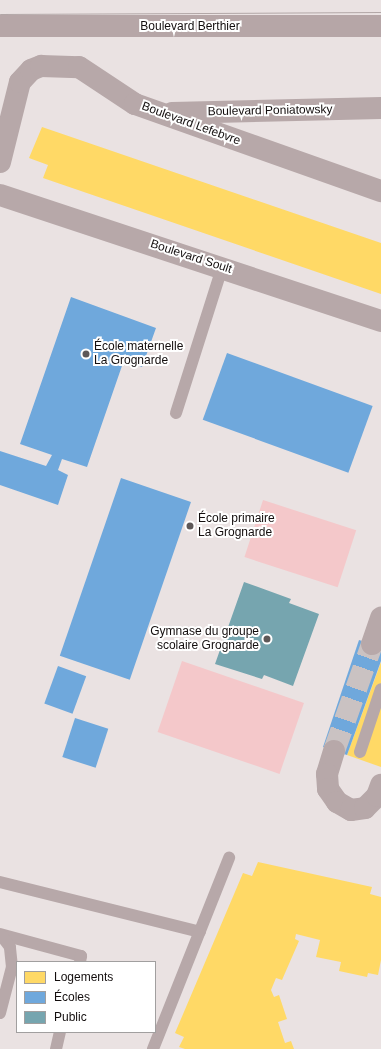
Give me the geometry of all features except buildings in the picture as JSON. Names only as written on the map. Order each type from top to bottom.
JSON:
[{"type":"street","name":"Boulevard Berthier","points":[[0,26],[381,26]]},
{"type":"street","name":"Boulevard Lefebvre","points":[[0,162],[20,82],[31,70],[41,66],[79,67],[135,104],[159,114],[381,191]]},
{"type":"street","name":"Boulevard Poniatowsky","points":[[159,114],[381,108]]},
{"type":"street","name":"Boulevard Soult","points":[[0,195],[381,321]]},
{"type":"street","points":[[372,644],[381,618]]},
{"type":"street","points":[[334,751],[327,774],[328,789],[337,802],[351,810],[365,808],[377,796],[381,785]]},
{"type":"lane","points":[[176,412],[222,268]]},
{"type":"lane","points":[[360,752],[381,690]]},
{"type":"lane","points":[[153,1049],[229,858]]},
{"type":"lane","points":[[0,882],[200,932]]},
{"type":"lane","points":[[0,935],[81,956],[80,961]]},
{"type":"lane","points":[[0,935],[10,947],[12,967],[0,1013]]},
{"type":"lane","points":[[56,1049],[60,1033]]},
{"type":"shaded area","points":[[263,500],[356,530],[338,587],[244,557]]},
{"type":"shaded area","points":[[182,661],[304,703],[280,774],[158,732]]},
{"type":"tunnel","points":[[334,751],[372,644]]},
{"type":"tram line","points":[[0,14],[381,12]]},
{"type":"place","name":"École maternelle La Grognarde","points":[[86,354]]},
{"type":"place","name":"École primaire La Grognarde","points":[[190,526]]},
{"type":"place","name":"Gymnase du groupe scolaire Grognarde","points":[[267,639]]}]
